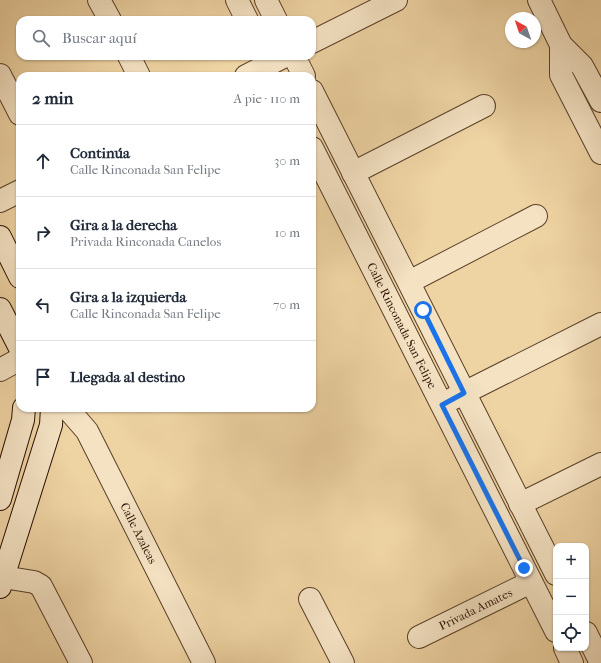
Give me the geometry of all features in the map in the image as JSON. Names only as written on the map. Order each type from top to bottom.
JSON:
[{"type":"street","points":[[99,0],[108,16]]},
{"type":"street","points":[[237,0],[245,16]]},
{"type":"street","points":[[266,0],[274,16]]},
{"type":"street","points":[[316,40],[396,0]]},
{"type":"street","points":[[540,0],[561,45],[582,66],[601,102]]},
{"type":"street","points":[[561,45],[561,75],[601,153]]},
{"type":"street","points":[[131,60],[137,72]]},
{"type":"street","points":[[296,60],[302,72]]},
{"type":"street","points":[[255,72],[274,63]]},
{"type":"street","points":[[0,75],[16,106]]},
{"type":"street","name":"Calle Rinconada San Felipe","points":[[316,99],[553,568]]},
{"type":"street","points":[[353,173],[484,106]]},
{"type":"street","name":"Calle Rinconada San Felipe","points":[[316,156],[553,625]]},
{"type":"street","points":[[0,201],[16,193]]},
{"type":"street","points":[[409,282],[536,216]]},
{"type":"street","points":[[0,237],[16,269]]},
{"type":"street","points":[[0,309],[16,340]]},
{"type":"street","points":[[442,405],[601,324]]},
{"type":"street","points":[[0,370],[16,361]]},
{"type":"street","points":[[0,499],[23,420],[24,412]]},
{"type":"street","points":[[52,412],[51,425],[1,582],[34,582],[41,586],[81,663]]},
{"type":"street","name":"Calle Azaleas","points":[[71,412],[87,430],[204,663]]},
{"type":"street","points":[[520,504],[601,464]]},
{"type":"street","name":"Privada Amates","points":[[419,637],[531,582]]},
{"type":"street","points":[[310,598],[343,663]]},
{"type":"street","points":[[589,639],[601,663]]},
{"type":"street","points":[[566,651],[572,663]]},
{"type":"route","points":[[423,310],[464,393],[442,405],[524,568]]}]
